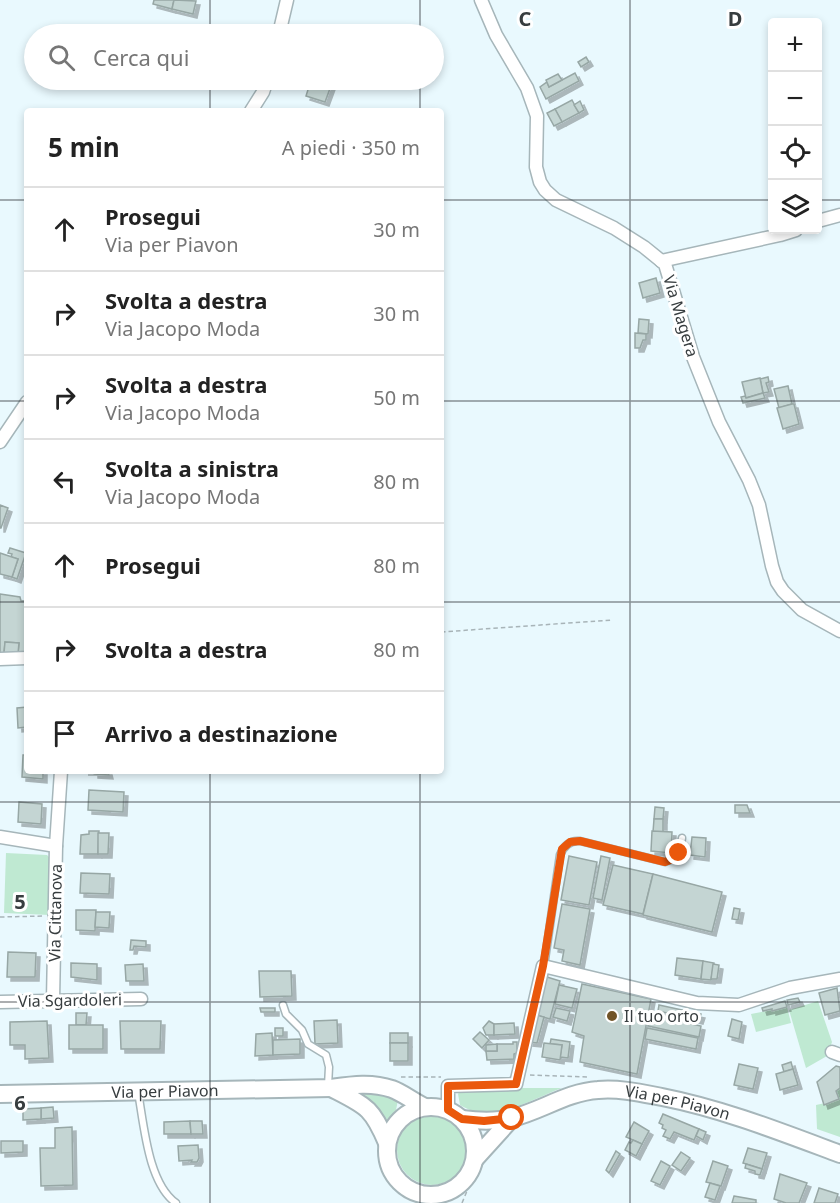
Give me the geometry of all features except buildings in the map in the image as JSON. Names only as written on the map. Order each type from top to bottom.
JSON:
[{"type":"main road","name":"Via per Piavon","points":[[0,1094],[330,1088],[359,1084],[394,1090],[425,1107]]},
{"type":"main road","name":"Via per Piavon","points":[[330,1088],[368,1109],[376,1118],[387,1143]]},
{"type":"main road","name":"Via per Piavon","points":[[455,1115],[484,1121],[512,1118],[574,1094],[598,1090],[618,1090],[710,1108],[765,1125],[840,1154]]},
{"type":"main road","points":[[425,1107],[437,1107],[455,1115],[470,1131],[475,1145],[475,1159],[465,1179],[443,1198],[417,1194],[403,1186],[394,1177],[386,1155],[387,1143],[392,1130],[400,1119],[412,1111],[425,1107]]},
{"type":"main road","name":"Via per Piavon","points":[[475,1159],[512,1118]]},
{"type":"main road","points":[[403,1186],[408,1203]]},
{"type":"street","points":[[282,24],[288,0]]},
{"type":"street","name":"Via Magera","points":[[481,0],[496,35],[527,88],[537,116],[536,167],[540,182],[545,190],[568,207],[624,234],[665,264],[693,357],[719,422],[749,480],[759,505],[771,566],[777,582],[802,610],[840,631]]},
{"type":"street","points":[[253,108],[262,90]]},
{"type":"street","points":[[822,220],[840,215]]},
{"type":"street","points":[[661,261],[783,234]]},
{"type":"street","points":[[0,442],[24,406]]},
{"type":"street","points":[[0,659],[24,658]]},
{"type":"street","points":[[56,846],[61,774]]},
{"type":"street","name":"Via Cittanova","points":[[0,837],[56,846],[53,1000]]},
{"type":"street","points":[[455,1115],[448,1086],[516,1084],[543,966],[697,1003],[739,1005],[790,988],[840,979]]},
{"type":"street","name":"Via Sgardoleri","points":[[0,1002],[141,999]]},
{"type":"lane","points":[[543,966],[560,855],[566,845],[580,841],[665,862],[675,858],[679,853],[682,838]]},
{"type":"lane","points":[[283,1005],[288,1017],[302,1030],[308,1044],[326,1055],[330,1088]]},
{"type":"lane","points":[[138,1092],[157,1180],[167,1197],[176,1203]]},
{"type":"path","points":[[444,632],[612,620]]},
{"type":"path","points":[[0,917],[55,916]]},
{"type":"path","points":[[462,1203],[467,1191],[465,1179]]},
{"type":"green space","points":[[6,853],[47,855],[51,859],[50,915],[4,913]]},
{"type":"green space","points":[[818,1001],[832,1042],[827,1056],[806,1068],[789,1010]]},
{"type":"green space","points":[[787,1007],[791,1023],[756,1032],[751,1014]]},
{"type":"green space","points":[[349,1088],[376,1089],[398,1100],[396,1110],[385,1123],[370,1102]]},
{"type":"green space","points":[[462,1088],[562,1088],[511,1108],[485,1112],[460,1105],[458,1094]]},
{"type":"green space","points":[[840,1088],[840,1137],[817,1129],[816,1105],[839,1100],[836,1091]]},
{"type":"green space","points":[[432,1115],[445,1118],[457,1125],[464,1137],[467,1150],[464,1163],[457,1175],[445,1182],[432,1185],[419,1182],[407,1175],[400,1163],[397,1150],[400,1137],[407,1125],[419,1118]]},
{"type":"place","name":"Il tuo orto","points":[[612,1016]]},
{"type":"route","points":[[512,1118],[484,1121],[462,1119],[448,1110],[448,1086],[516,1084],[543,966],[562,849],[570,842],[580,841],[658,862],[671,860],[679,853]]}]
